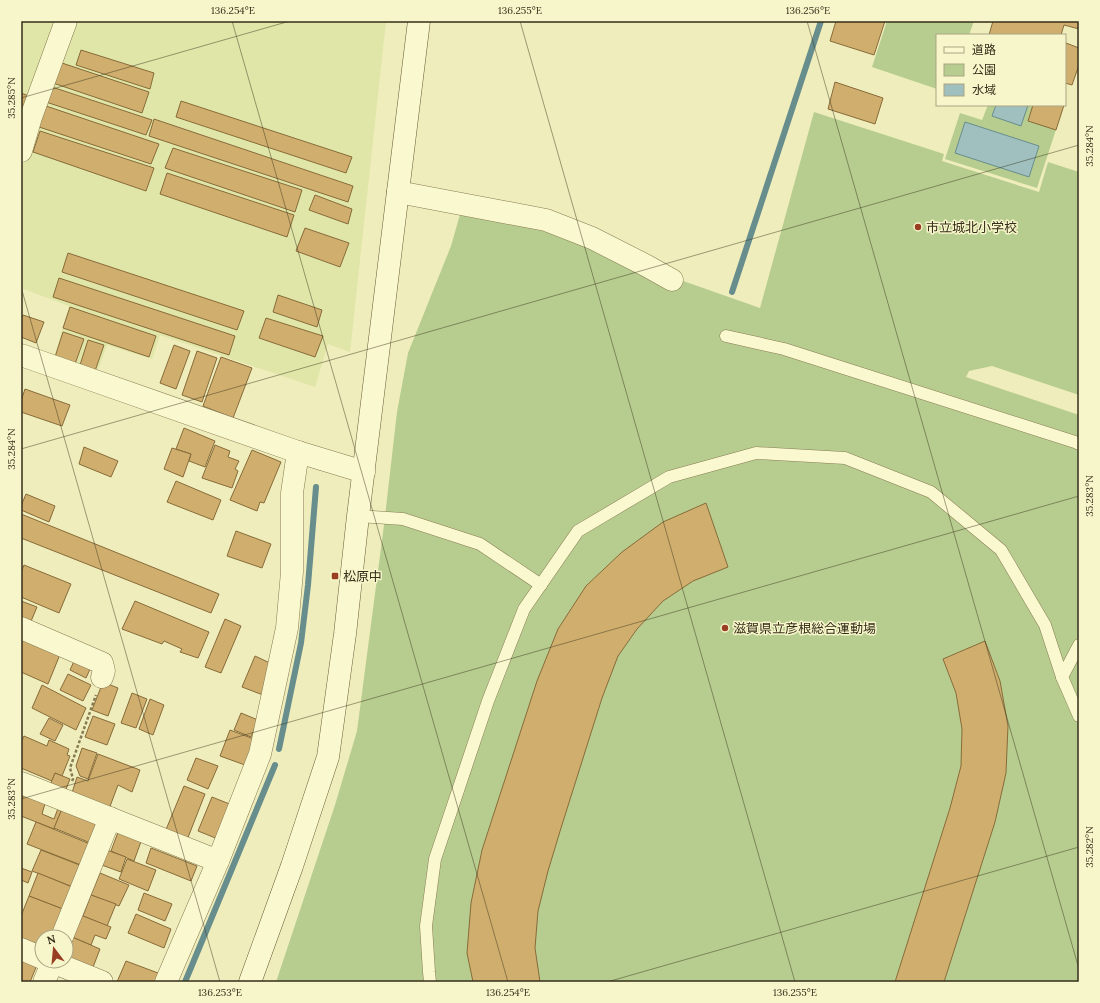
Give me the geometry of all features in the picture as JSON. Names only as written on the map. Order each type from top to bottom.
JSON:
[{"type":"street","points":[[21,150],[66,21]]},
{"type":"street","points":[[250,982],[292,866],[328,758],[345,634],[358,516],[419,21]]},
{"type":"street","points":[[398,192],[546,220],[592,238],[672,280]]},
{"type":"street","points":[[21,356],[298,452],[364,472]]},
{"type":"street","points":[[166,982],[218,860],[260,754],[286,628],[292,572],[292,493],[298,452]]},
{"type":"street","points":[[21,628],[102,663],[104,671],[102,677]]},
{"type":"street","points":[[21,783],[218,860]]},
{"type":"street","points":[[65,929],[110,818]]},
{"type":"street","points":[[21,949],[34,954]]},
{"type":"street","points":[[44,982],[47,969]]},
{"type":"street","points":[[71,969],[102,982]]},
{"type":"lane","points":[[726,336],[784,349],[1079,444]]},
{"type":"lane","points":[[430,982],[428,972],[426,926],[435,859],[488,701],[524,609],[578,531],[669,477],[756,453],[845,458],[931,492],[1001,550],[1045,625],[1062,677],[1079,716]]},
{"type":"lane","points":[[358,516],[403,519],[480,544],[541,585]]},
{"type":"lane","points":[[1062,677],[1079,644]]},
{"type":"path","points":[[64,801],[73,779],[70,768],[102,677]]},
{"type":"green space","points":[[21,21],[386,21],[350,352],[328,344],[315,387],[160,335],[152,359],[107,345],[97,373],[54,358],[69,306],[21,288]]},
{"type":"green space","points":[[887,21],[974,21],[969,34],[936,34],[936,89],[872,67]]},
{"type":"green space","points":[[988,106],[1064,106],[1037,188],[945,159],[960,113],[982,120]]},
{"type":"green space","name":"滋賀県立彦根総合運動場","points":[[814,112],[944,154],[942,161],[1039,192],[1048,162],[1079,172],[1079,395],[992,366],[969,371],[966,377],[1079,415],[1079,982],[276,982],[335,805],[357,731],[397,412],[408,353],[451,246],[461,211],[471,205],[760,308]]},
{"type":"water","points":[[996,106],[1028,106],[1021,126],[992,116]]},
{"type":"water","points":[[965,122],[1039,146],[1029,177],[955,153]]},
{"type":"building","points":[[836,21],[885,21],[874,55],[830,41]]},
{"type":"building","points":[[993,21],[1079,21],[1079,29],[1064,25],[1061,34],[989,34]]},
{"type":"building","points":[[1066,43],[1079,48],[1079,65],[1072,85],[1066,83]]},
{"type":"building","points":[[81,50],[154,73],[150,89],[76,65]]},
{"type":"building","points":[[56,61],[149,92],[142,113],[50,82]]},
{"type":"building","points":[[835,82],[883,98],[875,124],[828,109]]},
{"type":"building","points":[[52,87],[152,120],[146,135],[46,102]]},
{"type":"building","points":[[21,93],[29,96],[21,117]]},
{"type":"building","points":[[181,101],[352,157],[346,173],[176,117]]},
{"type":"building","points":[[43,105],[159,144],[151,164],[36,126]]},
{"type":"building","points":[[1033,106],[1064,106],[1056,130],[1028,121]]},
{"type":"building","points":[[154,119],[353,186],[348,202],[149,136]]},
{"type":"building","points":[[40,131],[154,168],[146,191],[33,152]]},
{"type":"building","points":[[173,148],[302,190],[295,212],[165,168]]},
{"type":"building","points":[[167,173],[294,215],[287,237],[160,194]]},
{"type":"building","points":[[315,195],[352,209],[348,224],[309,210]]},
{"type":"building","points":[[305,228],[349,243],[340,267],[296,251]]},
{"type":"building","points":[[68,253],[244,311],[237,330],[62,272]]},
{"type":"building","points":[[59,278],[235,336],[229,355],[53,297]]},
{"type":"building","points":[[278,295],[322,310],[317,327],[273,312]]},
{"type":"building","points":[[70,307],[156,336],[149,357],[63,328]]},
{"type":"building","points":[[23,315],[44,322],[36,343],[21,337],[21,320]]},
{"type":"building","points":[[266,318],[323,336],[315,357],[259,338]]},
{"type":"building","points":[[63,332],[84,339],[75,364],[55,357]]},
{"type":"building","points":[[88,340],[104,345],[95,371],[80,365]]},
{"type":"building","points":[[174,345],[190,351],[176,389],[160,383]]},
{"type":"building","points":[[197,351],[217,358],[202,402],[182,395]]},
{"type":"building","points":[[221,357],[252,368],[233,418],[203,406]]},
{"type":"building","points":[[25,389],[70,405],[62,426],[21,412],[21,401]]},
{"type":"building","points":[[184,428],[215,441],[205,467],[189,461],[191,454],[176,449]]},
{"type":"building","points":[[215,445],[230,451],[228,457],[239,461],[235,469],[238,471],[232,488],[202,478]]},
{"type":"building","points":[[84,447],[118,461],[111,477],[79,464]]},
{"type":"building","points":[[172,448],[191,454],[183,477],[164,469]]},
{"type":"building","points":[[252,450],[281,462],[264,503],[260,502],[257,511],[230,500]]},
{"type":"building","points":[[176,481],[221,500],[213,520],[167,502]]},
{"type":"building","points":[[26,494],[55,506],[49,522],[21,510]]},
{"type":"building","points":[[706,503],[728,567],[693,581],[663,601],[637,629],[618,656],[602,698],[561,828],[538,911],[535,948],[540,982],[473,982],[467,953],[471,903],[482,850],[537,681],[558,629],[586,586],[622,552],[663,522]]},
{"type":"building","points":[[21,514],[219,594],[211,613],[21,538]]},
{"type":"building","points":[[236,531],[271,544],[262,568],[227,556]]},
{"type":"building","points":[[24,565],[71,584],[59,613],[21,597],[21,572]]},
{"type":"building","points":[[21,601],[37,607],[29,626],[21,623]]},
{"type":"building","points":[[135,601],[209,632],[198,658],[180,652],[182,649],[164,641],[162,644],[122,629]]},
{"type":"building","points":[[225,619],[241,626],[221,673],[205,667]]},
{"type":"building","points":[[21,637],[61,652],[48,684],[21,672]]},
{"type":"building","points":[[985,641],[1000,681],[1008,726],[1006,773],[995,822],[944,982],[895,982],[950,808],[961,766],[962,729],[956,693],[943,659]]},
{"type":"building","points":[[255,656],[272,664],[263,695],[242,687]]},
{"type":"building","points":[[75,659],[91,667],[86,678],[70,670]]},
{"type":"building","points":[[68,674],[91,685],[83,701],[60,690]]},
{"type":"building","points":[[103,682],[118,688],[108,716],[92,710]]},
{"type":"building","points":[[42,685],[86,708],[76,730],[32,708]]},
{"type":"building","points":[[132,693],[147,699],[136,728],[121,723]]},
{"type":"building","points":[[150,699],[164,705],[153,735],[139,729]]},
{"type":"building","points":[[241,713],[258,720],[251,737],[234,730]]},
{"type":"building","points":[[93,716],[115,724],[107,745],[85,737]]},
{"type":"building","points":[[49,718],[63,725],[55,741],[40,734]]},
{"type":"building","points":[[230,730],[254,739],[245,765],[220,756]]},
{"type":"building","points":[[24,736],[47,746],[49,740],[69,749],[67,755],[70,756],[62,776],[55,773],[52,781],[21,768],[21,742]]},
{"type":"building","points":[[82,748],[97,753],[88,779],[80,776],[76,766]]},
{"type":"building","points":[[98,754],[140,770],[132,792],[118,785],[109,809],[71,796],[77,777],[88,781]]},
{"type":"building","points":[[196,758],[218,766],[208,789],[187,780]]},
{"type":"building","points":[[55,773],[70,779],[63,797],[48,790]]},
{"type":"building","points":[[184,786],[205,794],[187,840],[165,832]]},
{"type":"building","points":[[25,791],[46,800],[42,814],[54,819],[60,803],[64,804],[54,829],[21,816],[21,802]]},
{"type":"building","points":[[212,797],[232,805],[218,839],[198,831]]},
{"type":"building","points":[[64,804],[102,820],[93,844],[54,828]]},
{"type":"building","points":[[36,822],[95,846],[86,867],[27,844]]},
{"type":"building","points":[[120,827],[143,836],[134,861],[111,851]]},
{"type":"building","points":[[151,848],[197,866],[191,881],[146,863]]},
{"type":"building","points":[[104,849],[126,857],[121,872],[99,864]]},
{"type":"building","points":[[41,850],[82,866],[73,887],[32,871]]},
{"type":"building","points":[[127,859],[156,870],[148,891],[119,879]]},
{"type":"building","points":[[21,868],[32,872],[28,883],[21,880]]},
{"type":"building","points":[[38,873],[77,889],[68,911],[29,896]]},
{"type":"building","points":[[100,873],[129,885],[119,906],[91,895]]},
{"type":"building","points":[[144,893],[172,904],[165,921],[138,910]]},
{"type":"building","points":[[91,895],[116,904],[107,926],[83,916]]},
{"type":"building","points":[[29,896],[68,911],[57,929],[34,929],[34,946],[21,941],[21,916]]},
{"type":"building","points":[[78,914],[111,927],[106,939],[95,935],[91,945],[74,938],[74,929]]},
{"type":"building","points":[[136,914],[171,929],[164,948],[128,933]]},
{"type":"building","points":[[74,938],[100,949],[90,975],[74,966]]},
{"type":"building","points":[[21,953],[34,958],[34,969],[35,969],[30,982],[21,982]]},
{"type":"building","points":[[126,961],[158,973],[155,982],[117,982]]},
{"type":"waterway","points":[[732,292],[821,21]]},
{"type":"waterway","points":[[279,749],[301,643],[308,585],[316,487]]},
{"type":"waterway","points":[[185,982],[275,765]]},
{"type":"place","name":"市立城北小学校","points":[[918,227]]},
{"type":"place","name":"松原中","points":[[335,576]]},
{"type":"place","name":"滋賀県立彦根総合運動場","points":[[725,628]]}]
